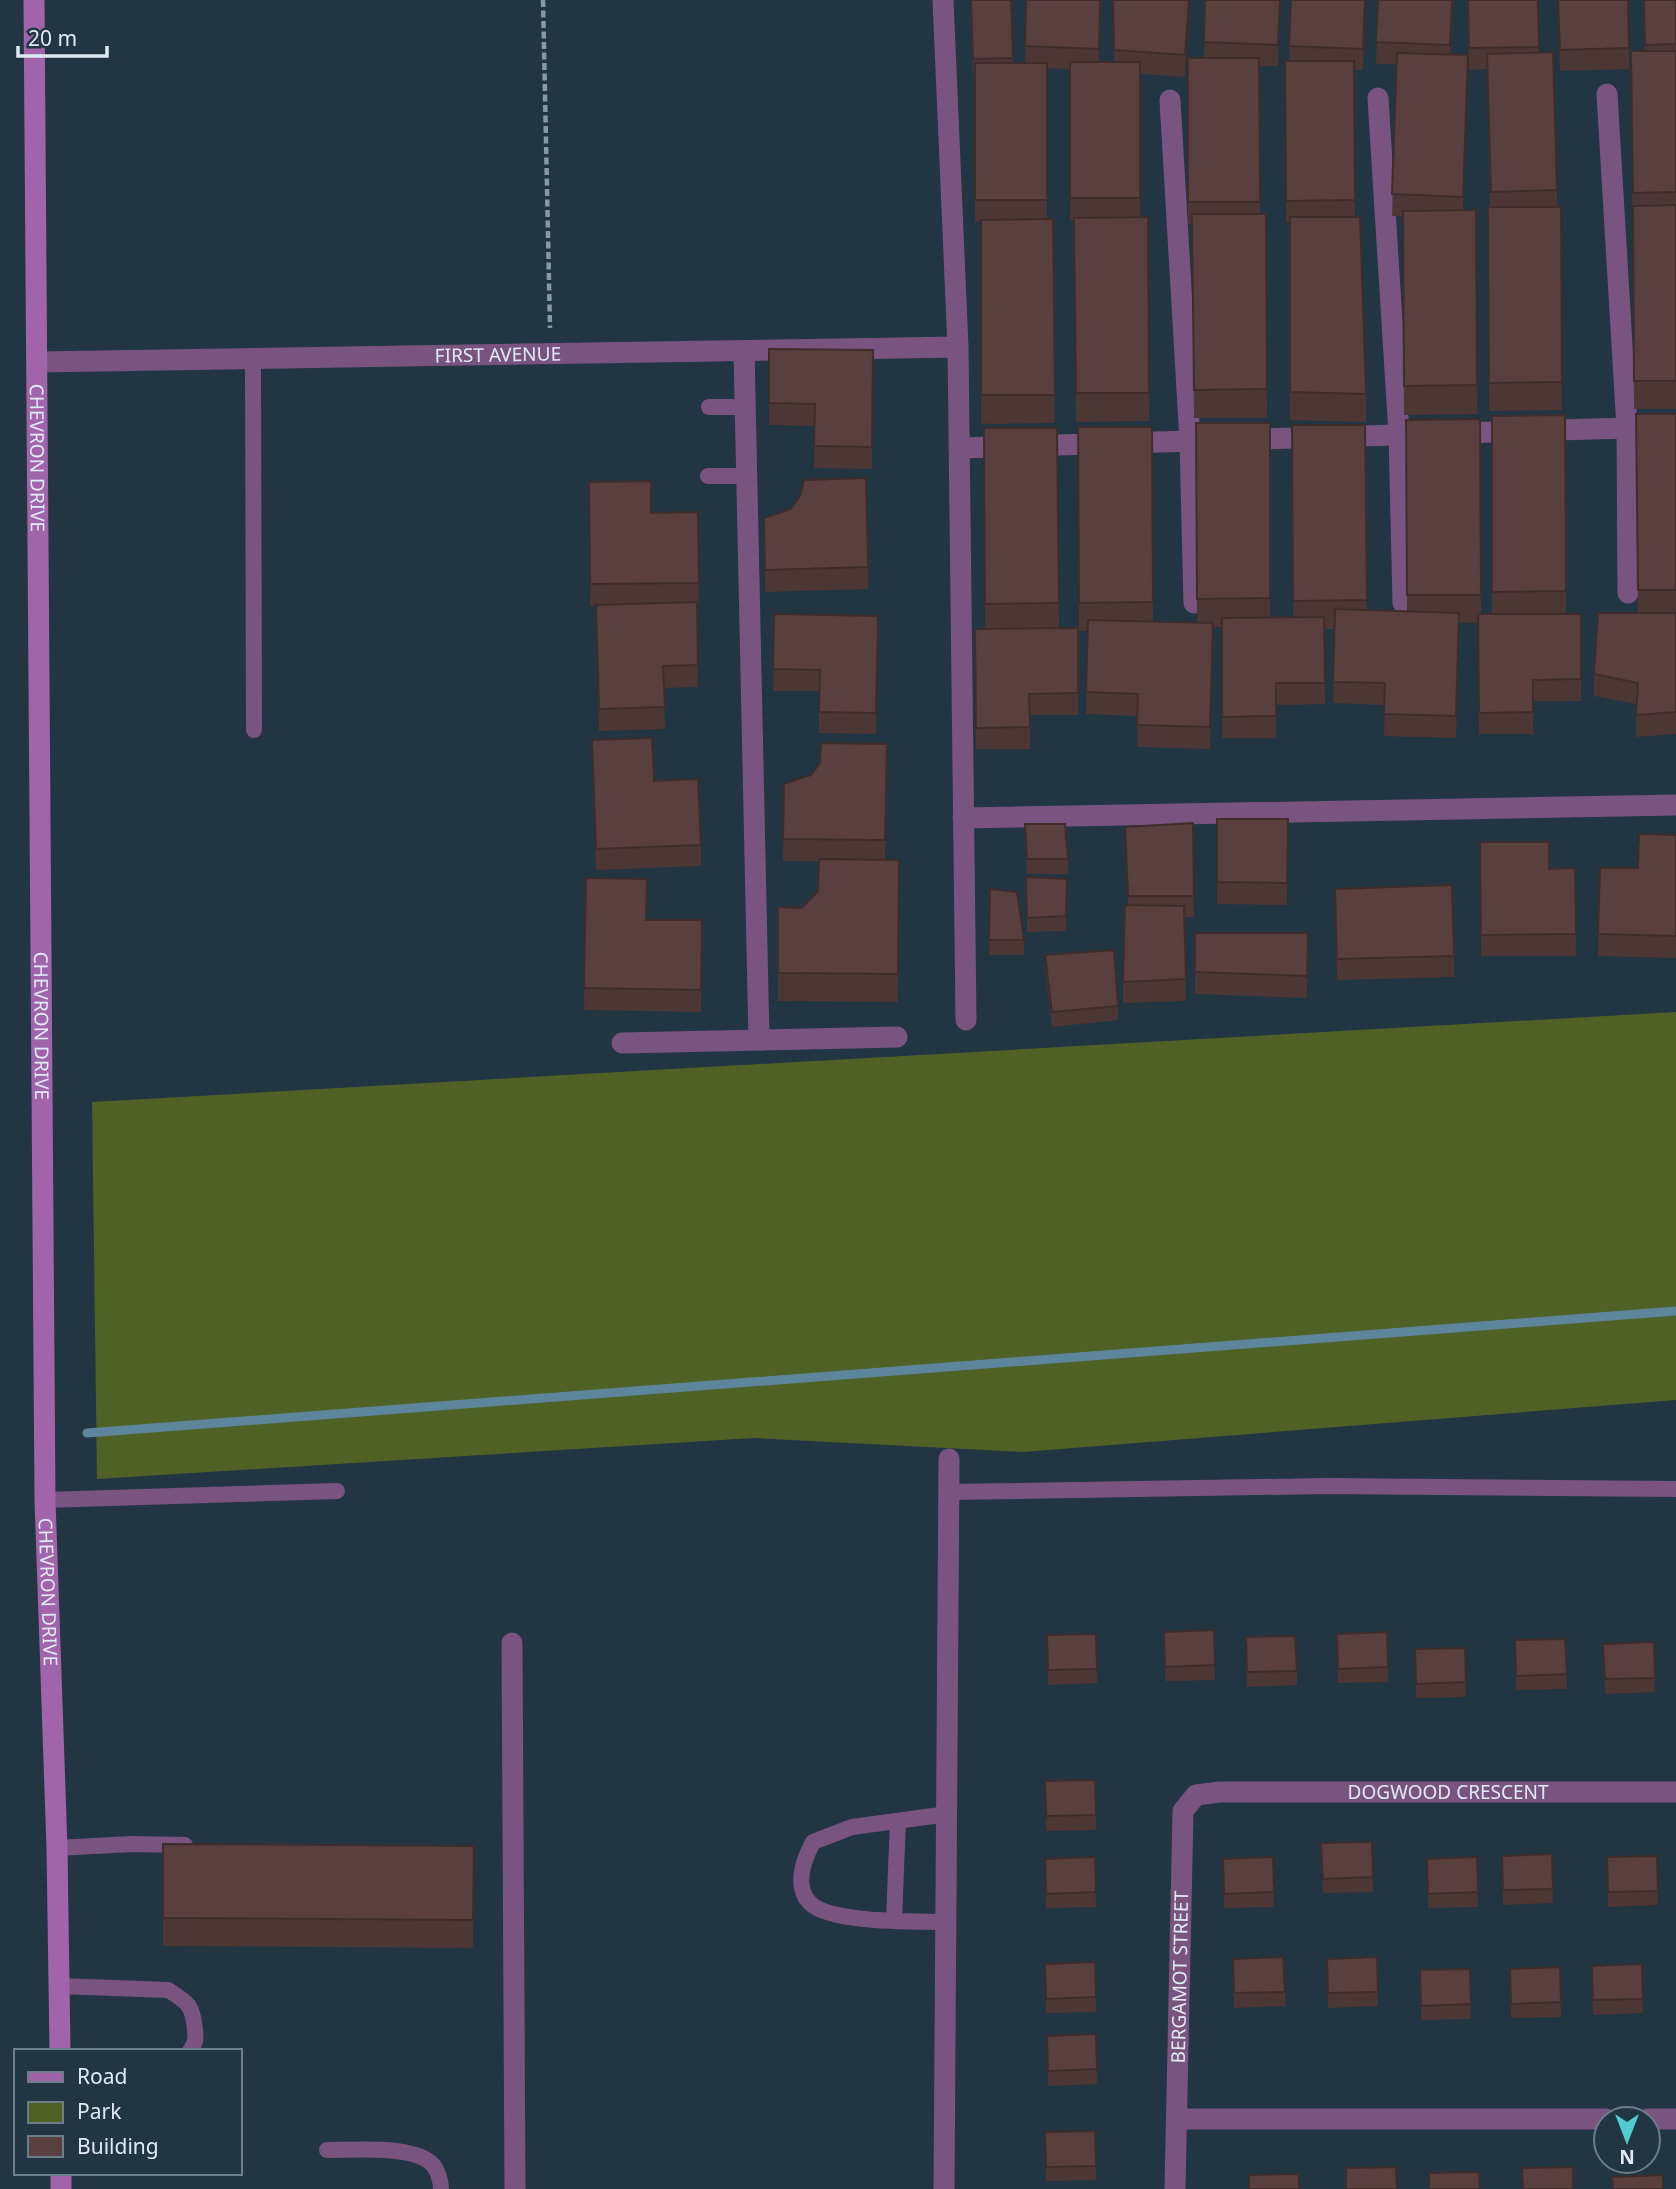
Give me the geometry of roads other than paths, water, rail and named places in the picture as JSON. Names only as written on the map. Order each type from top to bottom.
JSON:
[{"type":"main road","name":"CHEVRON DRIVE","points":[[34,0],[45,1500],[57,1848],[60,2049]]},
{"type":"street","points":[[943,0],[958,347],[966,1020]]},
{"type":"street","points":[[1607,94],[1627,428],[1628,593]]},
{"type":"street","points":[[1378,98],[1399,434],[1403,603]]},
{"type":"street","points":[[1170,100],[1190,441],[1194,603]]},
{"type":"street","name":"FIRST AVENUE","points":[[38,362],[958,347]]},
{"type":"street","points":[[744,351],[758,1041]]},
{"type":"street","points":[[958,448],[1627,428]]},
{"type":"street","points":[[963,818],[1676,805]]},
{"type":"street","points":[[622,1043],[897,1037]]},
{"type":"street","points":[[944,2189],[949,1460]]},
{"type":"street","points":[[512,1643],[515,2189]]},
{"type":"street","name":"DOGWOOD CRESCENT","points":[[1220,1792],[1676,1792]]},
{"type":"street","name":"BERGAMOT STREET","points":[[1175,2189],[1184,1811],[1196,1795],[1220,1792]]},
{"type":"street","points":[[1177,2119],[1592,2119]]},
{"type":"lane","points":[[253,359],[254,730]]},
{"type":"lane","points":[[709,407],[745,407]]},
{"type":"lane","points":[[708,476],[747,476]]},
{"type":"lane","points":[[949,1492],[1326,1486],[1676,1489]]},
{"type":"lane","points":[[45,1500],[337,1491]]},
{"type":"lane","points":[[947,1922],[867,1920],[822,1910],[810,1903],[801,1887],[804,1859],[813,1842],[852,1827],[948,1814]]},
{"type":"lane","points":[[894,1920],[898,1821]]},
{"type":"lane","points":[[57,1848],[132,1844],[201,1846]]},
{"type":"lane","points":[[59,1986],[168,1990],[181,1998],[193,2012],[196,2042],[192,2049]]},
{"type":"lane","points":[[327,2150],[383,2150],[418,2156],[433,2164],[441,2182],[441,2189]]},
{"type":"waterway","points":[[87,1433],[1676,1311]]}]
